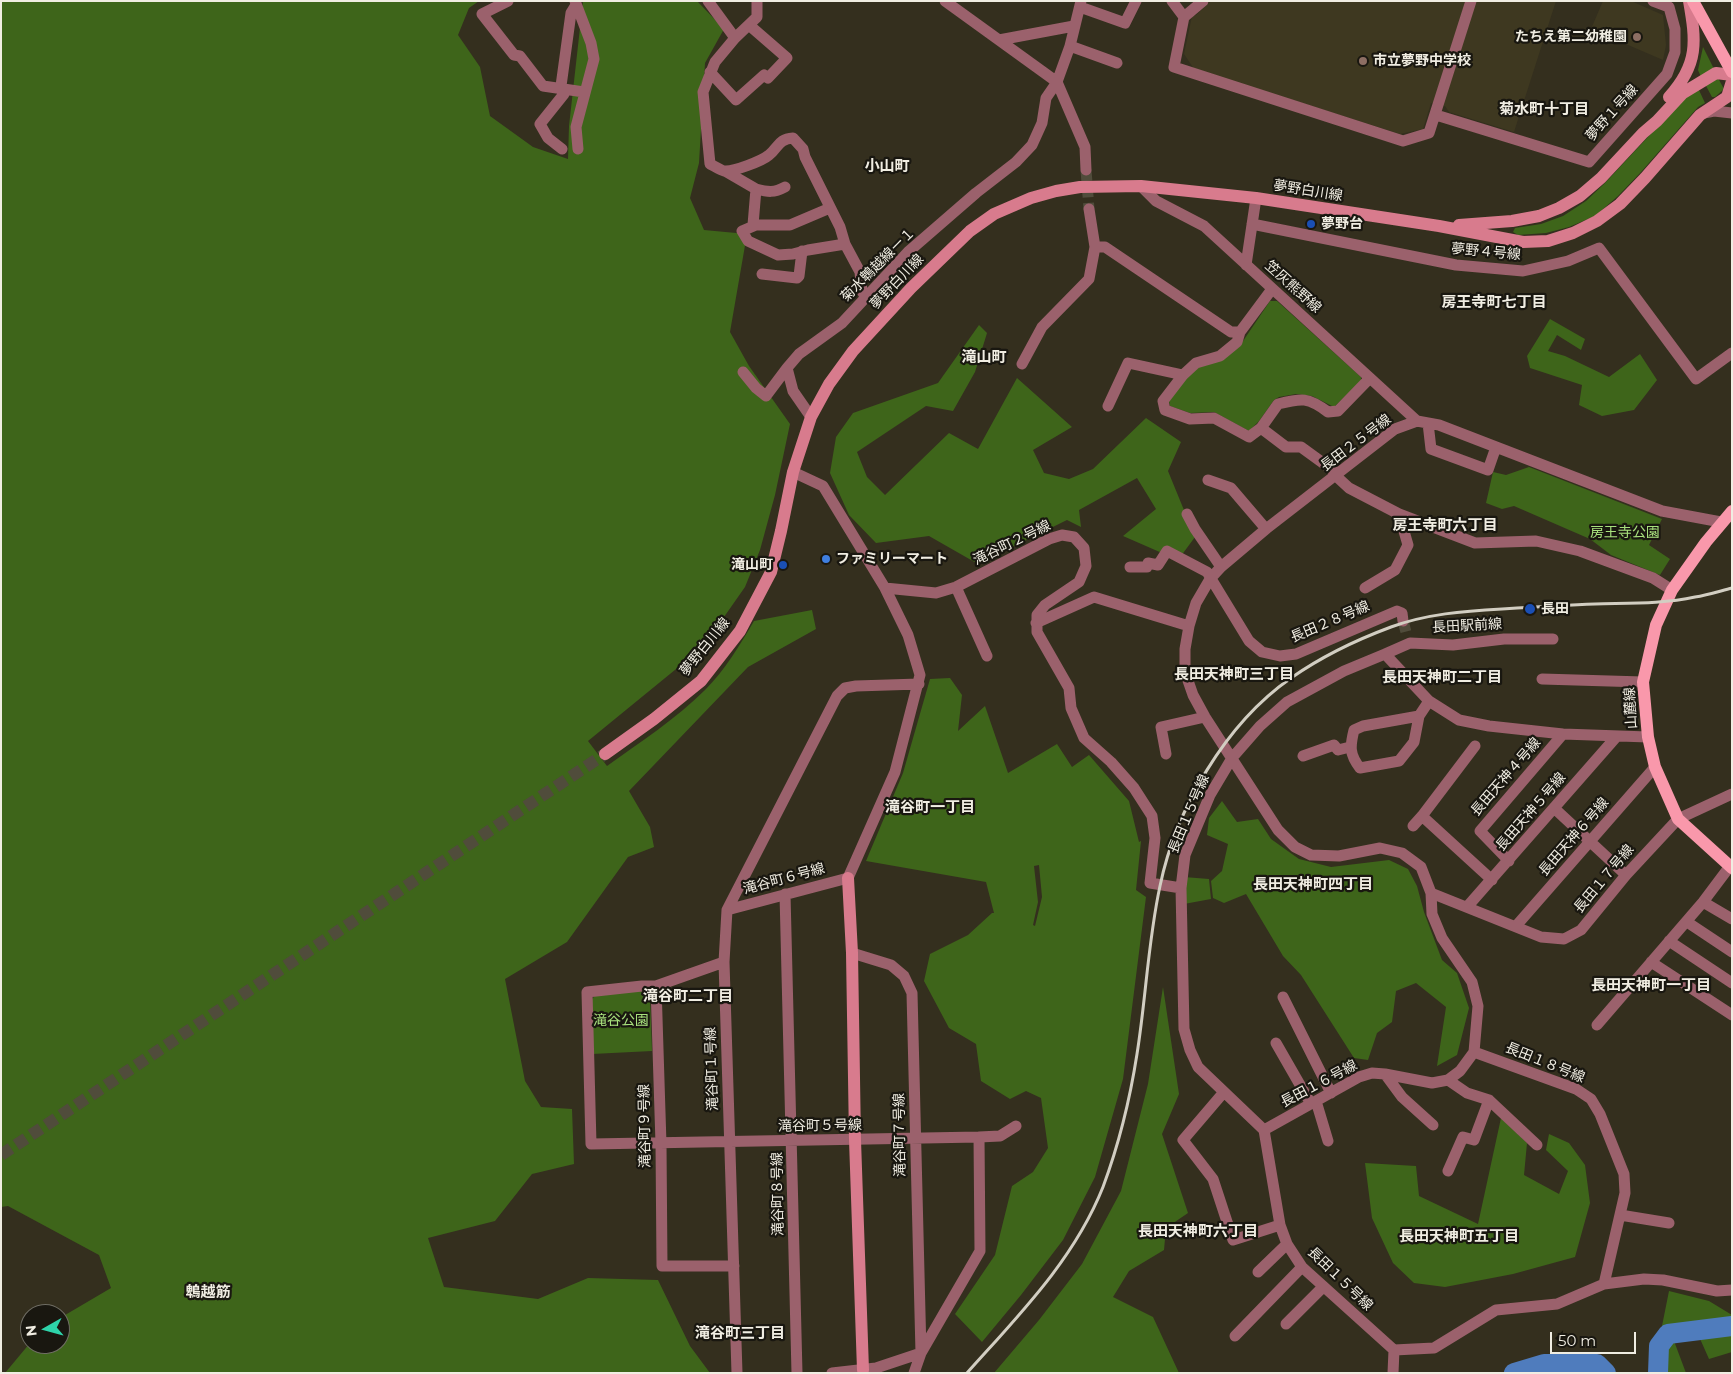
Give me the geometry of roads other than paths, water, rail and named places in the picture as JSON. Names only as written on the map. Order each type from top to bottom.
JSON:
[{"type":"main road","points":[[1694,1],[1732,73]]},
{"type":"main road","name":"山麓線","points":[[1731,867],[1678,818],[1655,767],[1648,737],[1643,682],[1656,625],[1672,590],[1727,523],[1732,511]]},
{"type":"street","points":[[508,1],[482,14],[514,54],[520,56],[543,86],[584,92]]},
{"type":"street","points":[[708,1],[735,38]]},
{"type":"street","points":[[757,1],[757,17],[735,38],[715,62],[703,92],[710,164],[756,189],[776,192],[785,187]]},
{"type":"street","points":[[945,1],[1057,82],[1085,147],[1086,170]]},
{"type":"street","points":[[1057,82],[1070,46],[1081,4],[1125,23],[1136,1]]},
{"type":"street","points":[[1172,1],[1184,17]]},
{"type":"street","points":[[1203,1],[1184,17],[1174,67],[1403,140],[1429,133],[1471,1]]},
{"type":"street","name":"夢野１号線","points":[[1436,115],[1589,162],[1667,74],[1675,52],[1675,29],[1670,7],[1654,1]]},
{"type":"street","name":"夢野白川線","points":[[1643,133],[1649,120],[1679,86],[1687,73],[1695,35],[1689,1]]},
{"type":"street","points":[[562,149],[548,138],[540,124],[564,94],[561,86],[571,14],[575,3]]},
{"type":"street","points":[[575,3],[591,43],[594,59],[576,127],[578,149]]},
{"type":"street","points":[[710,72],[736,100],[764,75],[768,78],[787,58],[749,25]]},
{"type":"street","points":[[999,40],[1074,26]]},
{"type":"street","points":[[1070,46],[1117,63]]},
{"type":"street","name":"夢野白川線","points":[[1439,226],[1512,221],[1538,216],[1559,208],[1580,196],[1601,178],[1683,92],[1716,73],[1732,73]]},
{"type":"street","name":"夢野白川線","points":[[605,754],[654,719],[700,681],[740,631],[771,572],[782,532],[793,472],[811,417],[829,384],[852,351],[924,275],[970,231],[994,214],[1031,198],[1056,191],[1080,187],[1141,186],[1256,198],[1439,226],[1523,242],[1548,241],[1573,233],[1597,221],[1620,204],[1700,115],[1728,97],[1732,81]]},
{"type":"street","name":"菊水鵯越線ー１","points":[[743,372],[756,388],[766,396],[799,354],[842,323],[908,252],[976,193],[1016,162],[1032,146],[1042,123],[1046,98],[1057,82]]},
{"type":"street","points":[[1700,115],[1714,111],[1732,113]]},
{"type":"street","points":[[724,171],[755,163],[770,155],[780,142],[786,138],[793,138],[803,149],[805,157],[840,227],[845,244],[860,272],[862,292],[866,298]]},
{"type":"street","name":"笠灰熊野線","points":[[1141,186],[1156,201],[1204,226],[1370,378],[1423,422]]},
{"type":"street","points":[[754,225],[756,189]]},
{"type":"street","points":[[1246,265],[1256,198]]},
{"type":"street","points":[[830,208],[790,226],[754,225],[742,231],[748,240],[778,255],[845,244]]},
{"type":"street","points":[[1022,364],[1042,327],[1089,279],[1096,248],[1089,209]]},
{"type":"street","name":"夢野４号線","points":[[1252,224],[1456,265],[1523,271],[1568,261],[1599,248],[1696,379],[1732,353]]},
{"type":"street","points":[[1096,248],[1105,247],[1231,332],[1240,332]]},
{"type":"street","points":[[762,274],[797,278],[799,276],[802,251]]},
{"type":"street","points":[[1272,289],[1240,332],[1237,342],[1220,356],[1196,362],[1183,374],[1163,401],[1165,410],[1190,419],[1214,418],[1249,437],[1261,428],[1278,404],[1296,399],[1313,401],[1328,412],[1338,411],[1370,378]]},
{"type":"street","points":[[1108,406],[1128,363],[1183,374]]},
{"type":"street","points":[[787,368],[793,391],[811,417]]},
{"type":"street","points":[[1496,447],[1488,470],[1431,449],[1423,422],[1439,425],[1662,511],[1727,523]]},
{"type":"street","name":"長田２５号線","points":[[1232,758],[1204,717],[1193,695],[1185,672],[1188,626],[1196,603],[1210,579],[1221,567],[1266,529],[1395,429],[1423,422]]},
{"type":"street","points":[[1261,428],[1286,447],[1302,446],[1334,471],[1336,476],[1349,488],[1399,514],[1475,543],[1536,541],[1580,551],[1653,578],[1672,590]]},
{"type":"street","points":[[793,472],[823,486],[885,588],[908,635],[920,675],[896,772],[848,878],[852,953],[862,1370]]},
{"type":"street","points":[[1208,480],[1231,488],[1266,529]]},
{"type":"street","points":[[1187,514],[1221,567]]},
{"type":"street","points":[[1365,588],[1395,570],[1408,545],[1399,514]]},
{"type":"street","name":"滝谷町２号線","points":[[885,588],[936,593],[956,587],[1049,539],[1062,535],[1074,537],[1084,548],[1086,566],[1079,582],[1045,605],[1037,615],[1036,623]]},
{"type":"street","points":[[1130,567],[1147,567],[1148,563],[1158,565],[1167,551],[1207,572],[1210,579]]},
{"type":"street","name":"長田２８号線","points":[[1210,579],[1249,641],[1262,652],[1280,656],[1296,654],[1397,611],[1402,613],[1403,620]]},
{"type":"street","points":[[956,587],[987,656]]},
{"type":"street","points":[[1181,888],[1150,883],[1155,838],[1152,816],[1134,788],[1084,738],[1071,708],[1069,688],[1036,632],[1036,623],[1094,597],[1188,626]]},
{"type":"street","name":"長田駅前線","points":[[1385,654],[1408,638],[1453,645],[1504,639],[1553,639]]},
{"type":"street","points":[[1385,654],[1429,701],[1459,720],[1489,726],[1563,734],[1648,737]]},
{"type":"street","name":"長田１５号線","points":[[1385,654],[1344,671],[1287,702],[1260,726],[1232,758],[1210,795],[1185,855],[1181,888],[1184,1029],[1190,1050],[1198,1067],[1264,1130],[1280,1225],[1288,1244],[1302,1267],[1394,1350]]},
{"type":"street","points":[[1542,679],[1643,682]]},
{"type":"street","name":"滝谷町１号線","points":[[737,1373],[724,962],[727,910],[837,696],[845,688],[856,686],[918,684]]},
{"type":"street","points":[[1419,716],[1363,726],[1354,730],[1350,747],[1354,762],[1360,768],[1399,761],[1414,742],[1419,716],[1429,701]]},
{"type":"street","points":[[1166,754],[1161,727],[1204,717]]},
{"type":"street","name":"長田天神４号線","points":[[1509,861],[1480,831],[1563,734]]},
{"type":"street","name":"長田天神５号線","points":[[1467,907],[1617,736]]},
{"type":"street","points":[[1304,756],[1334,746],[1338,750],[1350,747]]},
{"type":"street","points":[[1413,826],[1475,746]]},
{"type":"street","points":[[1232,758],[1278,830],[1295,847],[1311,855],[1340,856],[1380,848],[1402,853],[1421,866],[1431,892],[1432,914],[1442,938],[1472,982],[1478,1006],[1474,1052],[1460,1070],[1448,1080],[1467,1093],[1489,1100],[1537,1146]]},
{"type":"street","name":"長田天神６号線","points":[[1516,926],[1655,767]]},
{"type":"street","points":[[1678,818],[1732,794]]},
{"type":"street","points":[[1554,808],[1626,875]]},
{"type":"street","points":[[1422,816],[1492,880]]},
{"type":"street","name":"長田１７号線","points":[[1431,892],[1541,937],[1564,939],[1582,930],[1626,875],[1678,818]]},
{"type":"street","points":[[1597,1025],[1704,902],[1731,867]]},
{"type":"street","name":"滝谷町６号線","points":[[727,910],[848,878]]},
{"type":"street","name":"滝谷町８号線","points":[[785,894],[796,1373]]},
{"type":"street","points":[[1704,902],[1732,919]]},
{"type":"street","points":[[1686,922],[1732,952]]},
{"type":"street","points":[[1669,941],[1732,984]]},
{"type":"street","name":"滝谷町７号線","points":[[852,953],[891,965],[904,976],[912,993],[920,1353]]},
{"type":"street","points":[[656,986],[724,962]]},
{"type":"street","points":[[1651,962],[1732,1015]]},
{"type":"street","name":"滝谷町５号線","points":[[656,986],[587,992],[591,1144],[792,1142],[979,1137],[1000,1136],[1016,1126]]},
{"type":"street","name":"滝谷町９号線","points":[[656,986],[662,1266],[734,1266]]},
{"type":"street","points":[[1283,997],[1331,1093]]},
{"type":"street","points":[[1276,1043],[1314,1102],[1328,1141]]},
{"type":"street","name":"長田１８号線","points":[[1474,1052],[1576,1089],[1591,1099],[1600,1114],[1624,1174],[1625,1193],[1604,1284]]},
{"type":"street","name":"長田１６号線","points":[[1264,1130],[1359,1077],[1372,1073],[1432,1083],[1448,1080]]},
{"type":"street","points":[[1385,1074],[1402,1097],[1433,1125]]},
{"type":"street","points":[[1224,1092],[1183,1140],[1213,1179],[1234,1240],[1280,1225]]},
{"type":"street","points":[[1448,1171],[1463,1137],[1474,1140],[1489,1100]]},
{"type":"street","points":[[914,1373],[920,1353],[980,1251],[979,1137]]},
{"type":"street","points":[[1620,1215],[1669,1223]]},
{"type":"street","points":[[1258,1272],[1288,1244]]},
{"type":"street","points":[[1235,1336],[1302,1267]]},
{"type":"street","points":[[1393,1373],[1394,1350],[1434,1348],[1496,1310],[1557,1304],[1604,1284],[1644,1279],[1663,1280],[1717,1292],[1732,1290]]},
{"type":"street","points":[[1286,1324],[1323,1287]]},
{"type":"street","points":[[832,1373],[876,1368],[920,1353]]},
{"type":"waterway","points":[[1658,1373],[1659,1346],[1668,1334],[1732,1326]]},
{"type":"waterway","points":[[1514,1373],[1544,1364],[1597,1364],[1606,1373]]},
{"type":"tunnel","points":[[1086,170],[1089,209]]},
{"type":"tunnel","points":[[1403,621],[1406,632]]},
{"type":"tunnel","points":[[1,1155],[605,754]]},
{"type":"railway","points":[[967,1373],[1025,1308],[1061,1263],[1091,1214],[1103,1187],[1119,1138],[1131,1088],[1156,907],[1168,857],[1178,827],[1191,798],[1207,770],[1245,719],[1267,697],[1314,663],[1352,643],[1418,619],[1474,611],[1560,605],[1671,601],[1732,588]]},
{"type":"place","name":"たちえ第二幼稚園","points":[[1637,37]]},
{"type":"place","name":"市立夢野中学校","points":[[1363,61]]},
{"type":"place","name":"夢野台","points":[[1311,224]]},
{"type":"place","name":"ファミリーマート","points":[[826,559]]},
{"type":"place","name":"滝山町","points":[[783,565]]},
{"type":"place","name":"長田","points":[[1530,609]]},
{"type":"district","name":"菊水町十丁目","points":[[1544,110]]},
{"type":"district","name":"小山町","points":[[887,167]]},
{"type":"district","name":"房王寺町七丁目","points":[[1494,303]]},
{"type":"district","name":"滝山町","points":[[984,358]]},
{"type":"district","name":"房王寺町六丁目","points":[[1445,526]]},
{"type":"district","name":"長田天神町三丁目","points":[[1234,675]]},
{"type":"district","name":"長田天神町二丁目","points":[[1442,678]]},
{"type":"district","name":"滝谷町一丁目","points":[[930,808]]},
{"type":"district","name":"長田天神町四丁目","points":[[1313,885]]},
{"type":"district","name":"長田天神町一丁目","points":[[1651,986]]},
{"type":"district","name":"滝谷町二丁目","points":[[688,997]]},
{"type":"district","name":"長田天神町六丁目","points":[[1198,1232]]},
{"type":"district","name":"長田天神町五丁目","points":[[1459,1237]]},
{"type":"district","name":"鵯越筋","points":[[208,1293]]},
{"type":"district","name":"滝谷町三丁目","points":[[740,1334]]},
{"type":"park label","name":"房王寺公園","points":[[1625,533]]},
{"type":"park label","name":"滝谷公園","points":[[621,1021]]}]
